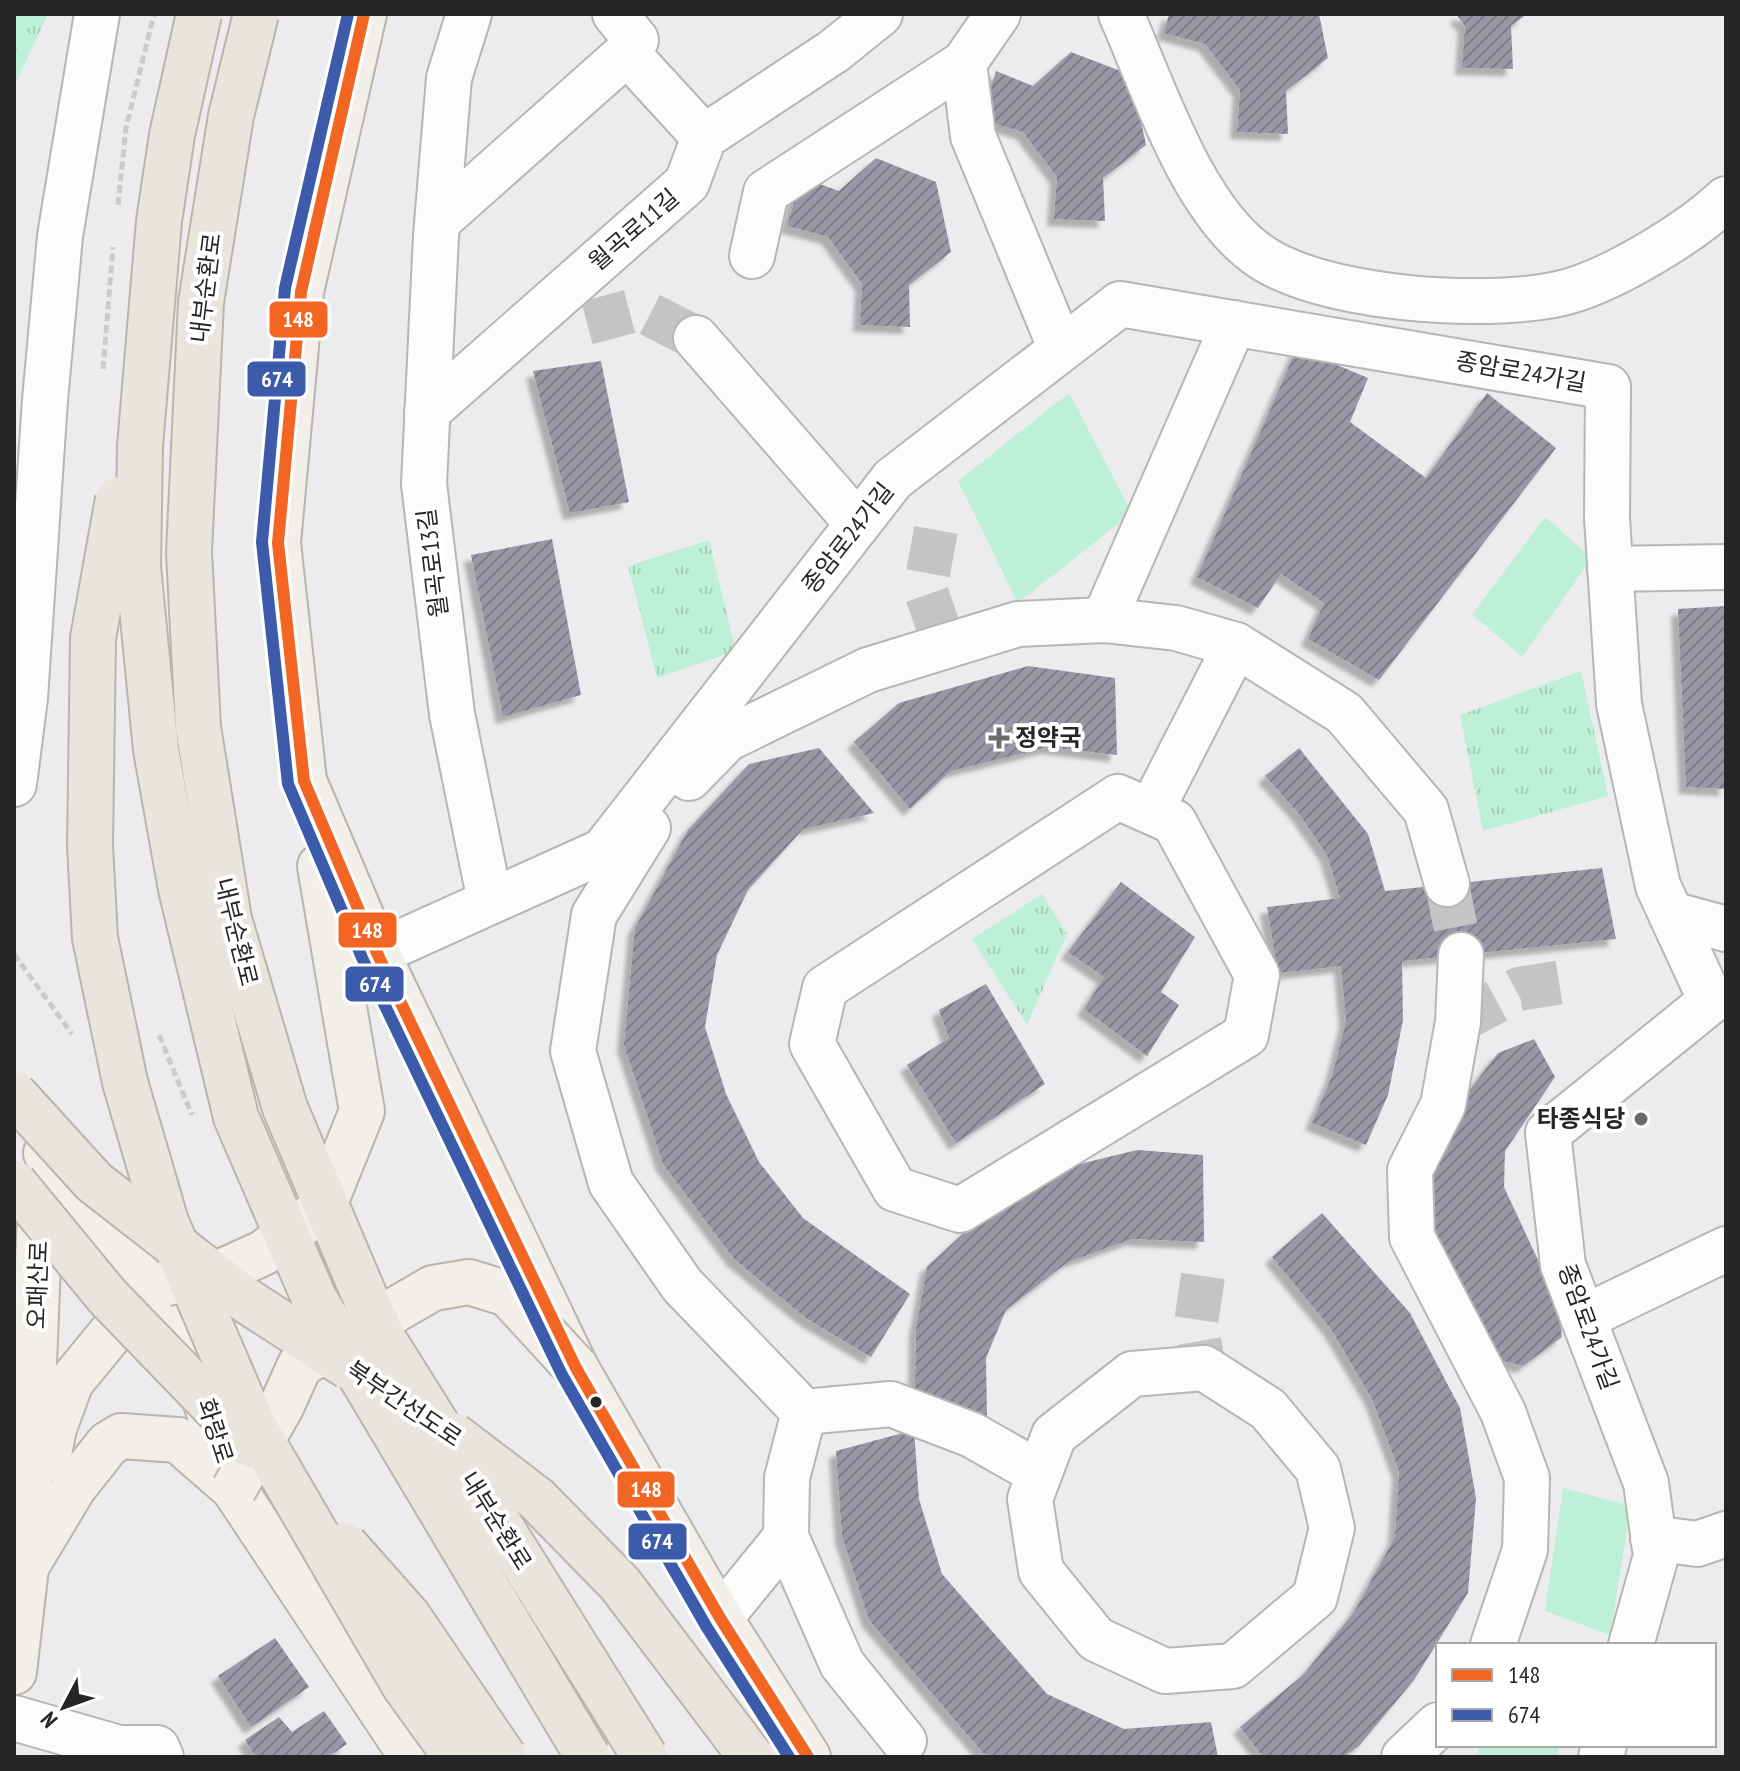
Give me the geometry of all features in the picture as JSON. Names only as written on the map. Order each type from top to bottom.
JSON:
[{"type":"highway","name":"내부순환로","points":[[199,14],[172,135],[159,221],[140,446],[138,567],[156,750],[181,889],[236,1117],[314,1298],[588,1757]]},
{"type":"highway","name":"내부순환로","points":[[256,14],[231,116],[201,302],[189,552],[198,727],[229,919],[285,1108],[382,1337],[645,1757]]},
{"type":"highway","points":[[146,351],[93,638],[90,846],[95,938],[125,1082],[166,1222],[254,1427],[404,1685],[456,1757]]},
{"type":"highway","name":"북부간선도로","points":[[26,1121],[94,1182],[247,1301],[427,1415],[537,1499],[620,1584],[751,1757]]},
{"type":"highway","points":[[14,1183],[107,1296],[324,1522],[408,1616],[504,1757]]},
{"type":"main road","points":[[167,1283],[212,1276],[263,1253],[323,1208],[362,1111],[304,781],[278,543],[301,292],[364,14]]},
{"type":"main road","points":[[304,781],[377,953],[576,1368],[720,1618],[808,1757]]},
{"type":"main road","name":"화랑로","points":[[14,1074],[26,1121],[167,1283],[234,1489],[412,1757]]},
{"type":"main road","name":"오패산로","points":[[14,1672],[20,1564],[26,1121]]},
{"type":"main road","points":[[20,1564],[74,1487],[108,1444],[121,1436],[178,1440],[234,1489],[281,1407],[300,1365],[433,1288],[469,1282],[508,1294],[576,1368]]},
{"type":"main road","name":"오패산로","points":[[20,1564],[54,1428],[71,1382],[167,1283]]},
{"type":"street","points":[[14,784],[25,698],[45,400],[60,236],[97,14]]},
{"type":"street","name":"월곡로13길","points":[[469,14],[449,78],[424,484],[452,714],[490,901]]},
{"type":"street","points":[[438,221],[621,34],[704,137],[834,51],[880,14]]},
{"type":"street","points":[[752,256],[766,192],[964,63],[998,14]]},
{"type":"street","points":[[1121,14],[1205,200],[1257,255],[1327,286],[1405,298],[1482,300],[1559,294],[1637,262],[1708,217],[1726,199]]},
{"type":"street","points":[[964,63],[973,136],[1061,349]]},
{"type":"street","name":"월곡로11길","points":[[427,412],[687,183],[704,137]]},
{"type":"street","name":"종암로24가길","points":[[377,953],[603,851],[893,479],[1120,304],[1608,387],[1610,569],[1619,704],[1658,886],[1719,995],[1548,1133],[1563,1265],[1646,1483],[1656,1556],[1632,1643]]},
{"type":"street","points":[[1104,620],[1234,323]]},
{"type":"street","points":[[696,338],[858,524]]},
{"type":"street","points":[[1610,569],[1726,567]]},
{"type":"street","points":[[804,1412],[682,1285],[611,1183],[573,1051],[594,915],[663,805],[727,739],[868,670],[1018,624],[1104,620],[1176,628],[1236,645],[1344,713],[1426,810],[1447,884]]},
{"type":"street","points":[[1151,811],[1236,645]]},
{"type":"street","points":[[1118,797],[1151,811],[1174,822],[1257,975],[1246,1035],[960,1210],[895,1189],[812,1044],[825,988],[1118,797]]},
{"type":"street","points":[[1671,914],[1726,929]]},
{"type":"street","points":[[1461,955],[1458,1022],[1443,1105],[1410,1170],[1412,1237],[1503,1412],[1527,1478],[1525,1550],[1494,1643]]},
{"type":"street","points":[[1583,1318],[1722,1263]]},
{"type":"street","points":[[1204,1368],[1268,1409],[1318,1469],[1332,1528],[1315,1597],[1233,1666],[1165,1671],[1096,1639],[1041,1571],[1030,1499],[1039,1473],[1054,1435],[1132,1374],[1204,1368]]},
{"type":"street","points":[[804,1412],[891,1404],[972,1435],[1039,1473]]},
{"type":"street","points":[[804,1412],[787,1478],[786,1537],[842,1664],[906,1752]]},
{"type":"street","points":[[1653,1538],[1697,1544],[1726,1534]]},
{"type":"street","points":[[720,1618],[786,1537]]},
{"type":"street","points":[[14,1718],[119,1748],[157,1748],[161,1757]]},
{"type":"street","points":[[1404,1757],[1436,1727]]},
{"type":"green space","points":[[14,14],[48,14],[14,87]]},
{"type":"green space","points":[[1069,393],[1132,513],[1018,603],[958,481]]},
{"type":"green space","points":[[1545,517],[1592,558],[1522,657],[1472,614]]},
{"type":"green space","points":[[709,540],[736,651],[657,678],[628,566]]},
{"type":"green space","points":[[1581,671],[1608,796],[1483,831],[1460,715]]},
{"type":"green space","points":[[1042,894],[1067,934],[1027,1025],[972,939]]},
{"type":"green space","points":[[1563,1488],[1631,1506],[1610,1635],[1545,1611]]},
{"type":"green space","points":[[1479,1747],[1559,1747],[1556,1757],[1475,1757]]},
{"type":"building","points":[[1169,14],[1319,14],[1328,58],[1286,91],[1288,134],[1237,132],[1240,90],[1205,44],[1164,33]]},
{"type":"building","points":[[1456,14],[1527,14],[1511,26],[1513,69],[1462,68],[1465,26]]},
{"type":"building","points":[[1071,52],[1131,75],[1146,145],[1103,178],[1105,221],[1054,219],[1057,177],[1023,132],[981,120],[996,71],[1033,86]]},
{"type":"building","points":[[876,158],[936,182],[951,252],[909,285],[910,327],[860,325],[862,284],[828,237],[787,226],[801,177],[839,191]]},
{"type":"building","points":[[1297,348],[1368,378],[1350,422],[1426,478],[1487,393],[1556,448],[1379,680],[1308,639],[1324,603],[1281,574],[1258,608],[1197,577]]},
{"type":"building","points":[[601,361],[629,502],[570,513],[533,371]]},
{"type":"building","points":[[552,539],[581,695],[503,717],[471,555]]},
{"type":"building","points":[[1726,606],[1726,789],[1686,787],[1678,609]]},
{"type":"building","points":[[1028,666],[1115,678],[1117,755],[1048,747],[951,771],[910,809],[854,742],[899,703]]},
{"type":"building","points":[[819,748],[874,813],[803,829],[748,890],[717,955],[705,1027],[726,1094],[759,1162],[803,1218],[910,1294],[871,1357],[807,1319],[734,1259],[663,1164],[624,1045],[635,928],[688,830],[749,764]]},
{"type":"building","points":[[1299,748],[1368,834],[1385,891],[1602,868],[1616,939],[1402,961],[1403,1020],[1388,1095],[1366,1145],[1312,1123],[1332,1076],[1346,1021],[1341,966],[1278,973],[1267,907],[1340,898],[1327,855],[1299,814],[1265,776]]},
{"type":"building","points":[[1121,882],[1195,937],[1161,992],[1179,1005],[1147,1056],[1084,1009],[1104,977],[1068,952]]},
{"type":"building","points":[[986,984],[1045,1084],[956,1143],[907,1065],[949,1038],[939,1010]]},
{"type":"building","points":[[1534,1039],[1555,1077],[1505,1151],[1504,1187],[1558,1303],[1562,1337],[1523,1366],[1496,1359],[1423,1217],[1425,1175],[1462,1100],[1498,1053]]},
{"type":"building","points":[[1137,1150],[1203,1155],[1204,1242],[1132,1239],[1068,1262],[1006,1310],[986,1358],[987,1420],[915,1393],[916,1329],[927,1267],[983,1215],[1059,1169]]},
{"type":"building","points":[[1322,1213],[1410,1313],[1460,1408],[1476,1498],[1468,1593],[1414,1680],[1359,1746],[1343,1757],[1263,1757],[1240,1727],[1304,1674],[1354,1612],[1395,1537],[1399,1471],[1372,1399],[1331,1329],[1272,1257]]},
{"type":"building","points":[[914,1430],[919,1499],[942,1574],[1047,1694],[1124,1729],[1211,1722],[1218,1757],[991,1757],[983,1753],[869,1620],[842,1536],[836,1451]]},
{"type":"building","points":[[275,1638],[309,1687],[251,1727],[218,1676]]},
{"type":"building","points":[[324,1711],[347,1744],[328,1757],[256,1757],[245,1740],[279,1717],[292,1732]]},
{"type":"tunnel","points":[[587,323],[639,309],[696,338]]},
{"type":"tunnel","points":[[936,530],[925,589],[945,646]]},
{"type":"tunnel","points":[[1447,884],[1461,955]]},
{"type":"tunnel","points":[[1458,1022],[1519,989],[1575,980]]},
{"type":"tunnel","points":[[1203,1276],[1196,1323],[1204,1368]]},
{"type":"transit line","name":"674","points":[[348,14],[285,288],[262,542],[288,784],[363,960],[562,1375],[706,1626],[789,1757]]},
{"type":"transit line","name":"148","points":[[364,14],[301,292],[278,543],[304,781],[377,953],[576,1368],[720,1618],[808,1757]]},
{"type":"place","name":"정약국","points":[[999,738]]},
{"type":"place","name":"타종식당","points":[[1641,1119]]}]
